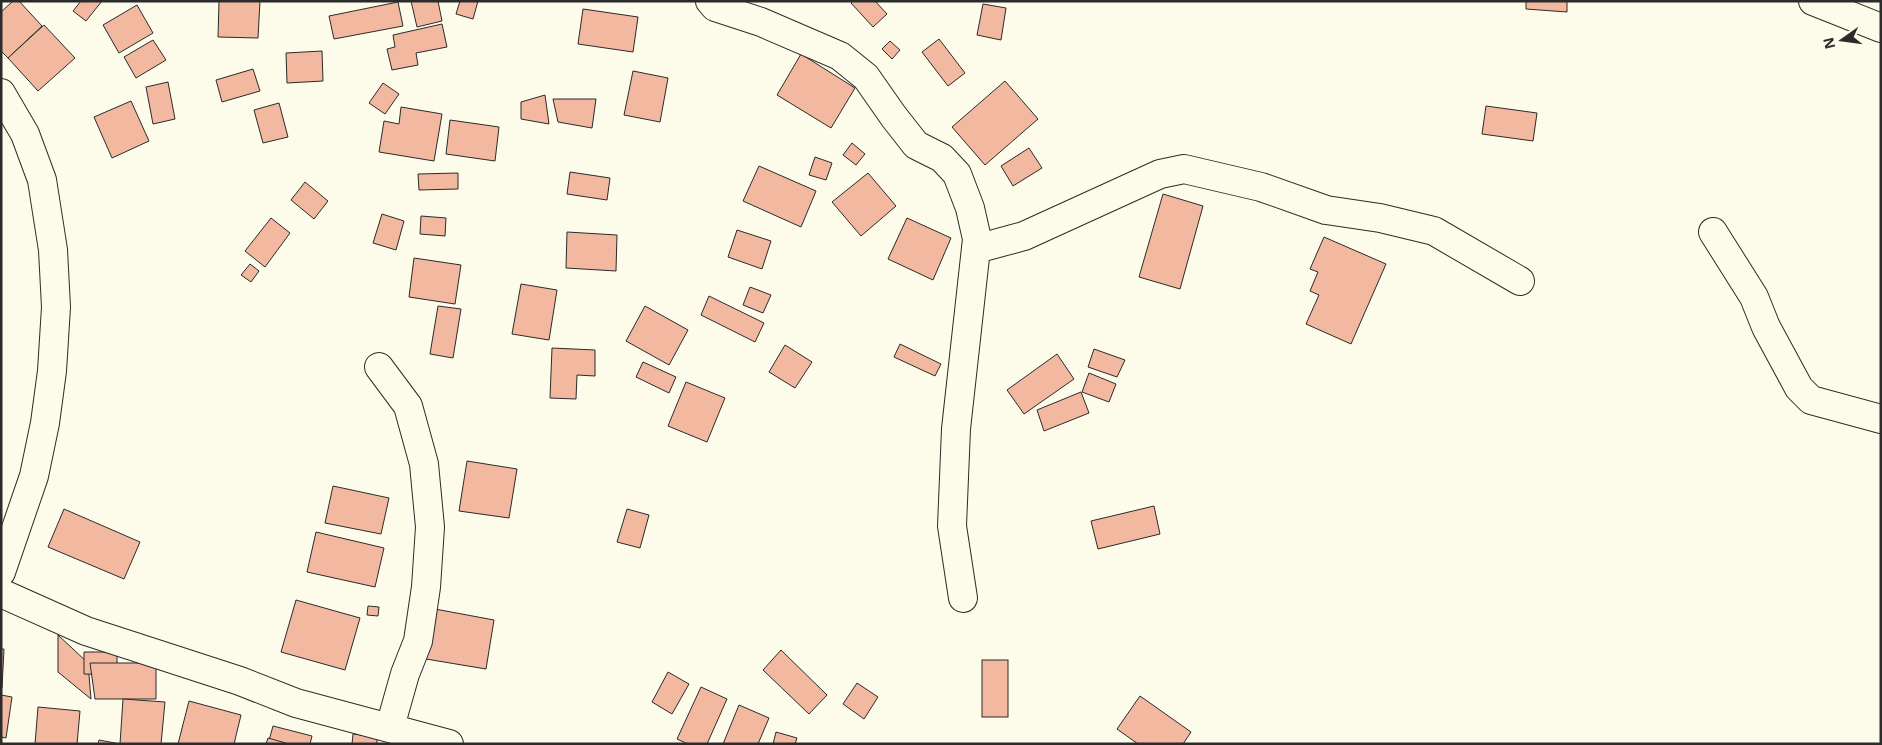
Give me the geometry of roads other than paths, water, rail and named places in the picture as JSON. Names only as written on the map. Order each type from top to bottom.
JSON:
[{"type":"street","points":[[710,1],[715,7],[761,22],[840,56],[866,77],[916,145],[942,158],[957,174],[970,208],[977,239],[956,429],[952,526],[963,598]]},
{"type":"street","points":[[1813,1],[1881,28]]},
{"type":"street","points":[[1,93],[25,134],[42,180],[53,250],[56,307],[52,371],[45,424],[36,468],[1,572]]},
{"type":"street","points":[[976,249],[1024,236],[1160,174],[1184,169],[1261,187],[1326,210],[1380,218],[1434,231],[1520,281]]},
{"type":"street","points":[[1713,232],[1754,297],[1766,327],[1799,388],[1811,400],[1881,419]]},
{"type":"street","points":[[379,367],[408,406],[424,464],[430,527],[426,587],[418,641],[405,674],[390,727]]},
{"type":"street","points":[[1,593],[86,630],[240,681],[296,703],[449,744]]}]
